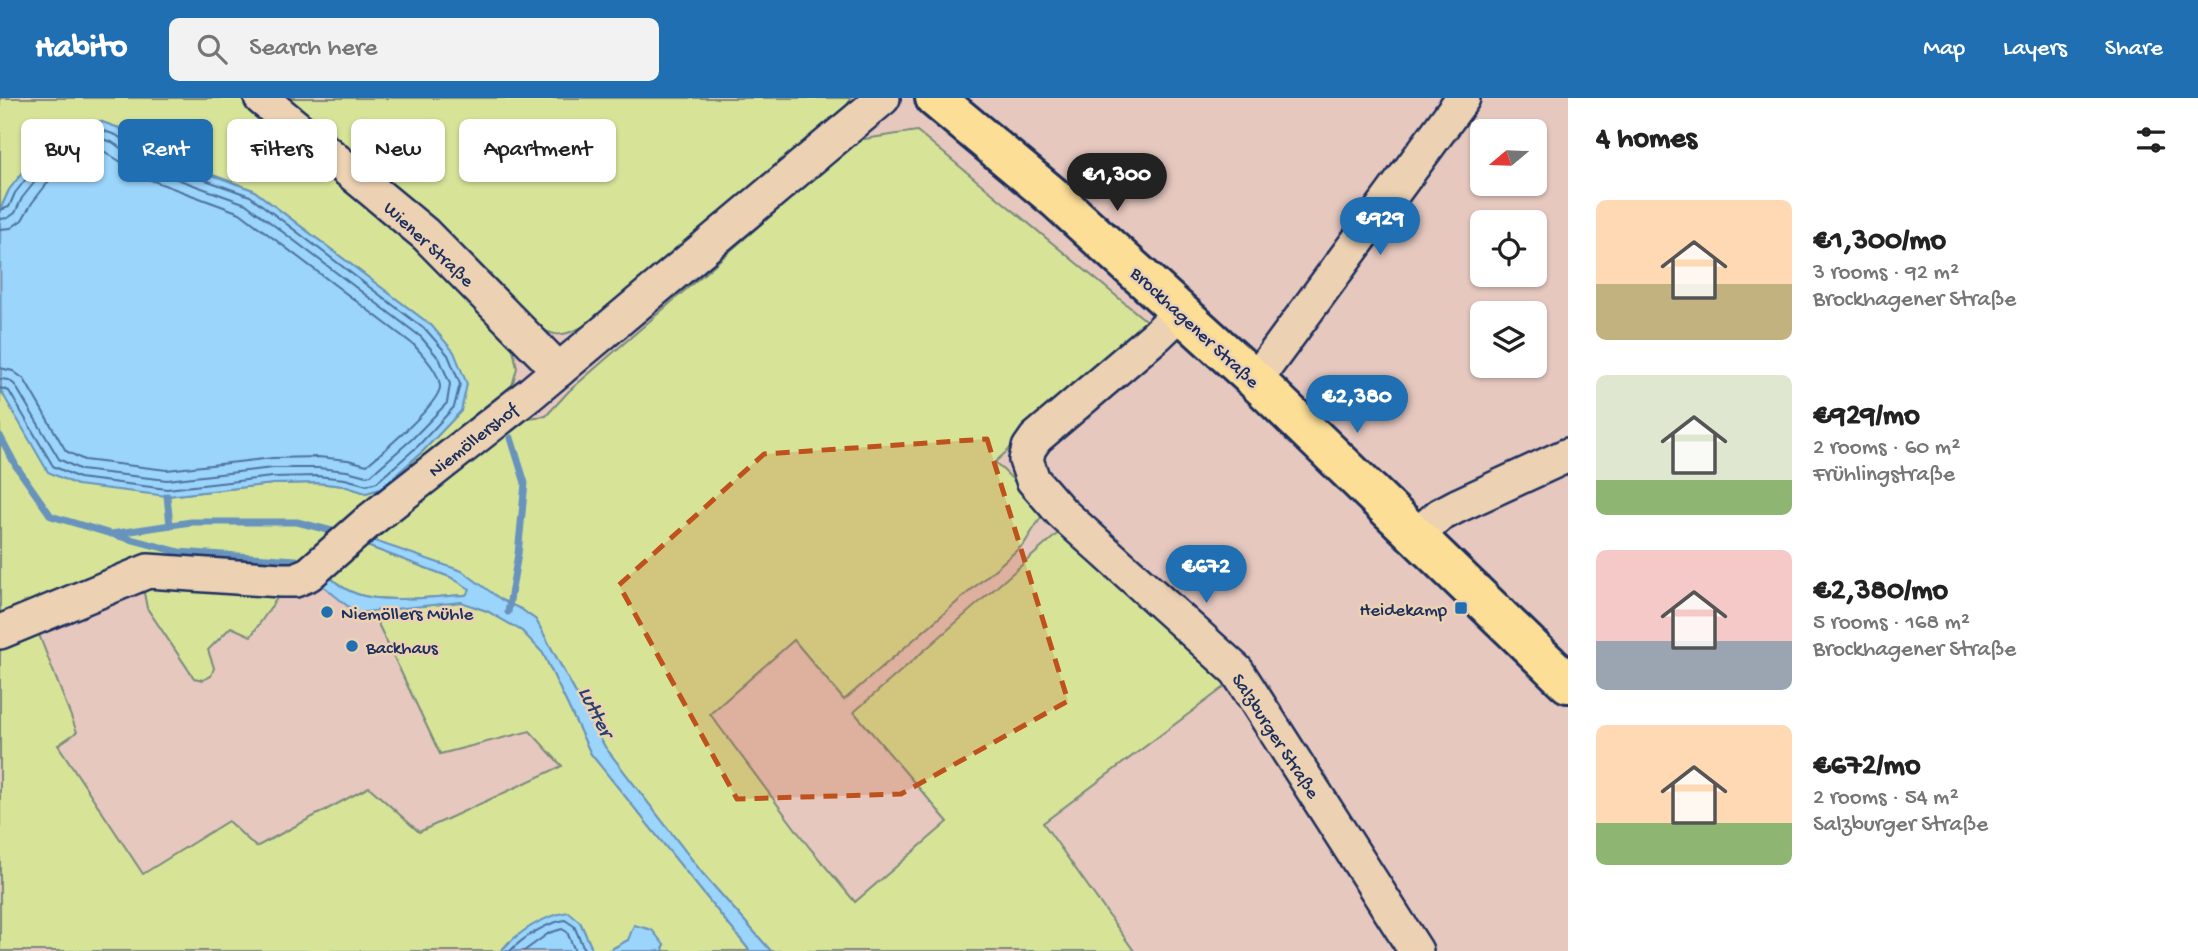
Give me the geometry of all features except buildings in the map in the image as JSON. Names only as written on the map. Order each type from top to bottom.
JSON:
[{"type":"main road","name":"Brockhagener Straße","points":[[935,98],[1056,199],[1254,379],[1568,683]]},
{"type":"street","name":"Wiener Straße","points":[[261,98],[425,234],[559,370]]},
{"type":"street","name":"Niemöllershof","points":[[0,632],[148,571],[281,580],[295,580],[309,574],[369,521],[559,370],[883,98]]},
{"type":"street","points":[[1254,379],[1463,98]]},
{"type":"street","name":"Salzburger Straße","points":[[1181,312],[1036,438],[1029,448],[1026,460],[1028,470],[1033,480],[1061,512],[1237,671],[1416,951]]},
{"type":"street","points":[[1417,535],[1440,515],[1568,455]]},
{"type":"highlighted area","points":[[987,439],[1068,701],[901,794],[737,799],[619,585],[764,454]]},
{"type":"green space","points":[[0,98],[241,98],[267,119],[227,119],[227,180],[213,175],[213,119],[118,119],[118,128],[104,123],[104,119],[21,119],[21,175],[9,190],[0,210]]},
{"type":"green space","points":[[289,98],[850,98],[848,104],[833,119],[590,323],[566,334],[553,334],[530,321],[442,226],[389,182],[445,182],[445,119],[351,119],[351,150],[337,138],[337,119],[314,119]]},
{"type":"green space","points":[[917,131],[1150,324],[995,462],[1045,511],[1024,544],[844,700],[794,640],[710,714],[809,847],[855,902],[948,822],[854,712],[1064,528],[1234,680],[1043,823],[1134,951],[771,951],[703,874],[605,747],[536,620],[521,609],[366,538],[517,419],[546,416],[569,391],[858,140]]},
{"type":"green space","points":[[337,177],[418,243],[512,344],[517,368],[510,393],[298,570],[156,560],[0,620],[0,387],[1,391],[167,496],[273,484],[317,483],[344,486],[366,493],[380,489],[423,451],[461,411],[432,326],[253,190],[231,182],[337,182]]},
{"type":"green space","points":[[359,543],[450,577],[471,589],[466,595],[410,599],[381,599],[352,592],[325,573]]},
{"type":"green space","points":[[146,580],[284,588],[251,636],[231,627],[208,650],[214,668],[211,676],[203,680],[194,678],[147,608],[144,593]]},
{"type":"green space","points":[[461,602],[487,611],[522,631],[543,653],[591,754],[750,951],[663,951],[664,945],[628,940],[608,951],[593,951],[580,922],[509,942],[501,951],[0,951],[0,642],[36,627],[77,732],[58,745],[143,874],[228,821],[256,847],[369,787],[419,832],[562,766],[530,731],[440,754],[372,611]]},
{"type":"water","points":[[104,123],[118,128],[118,182],[213,182],[213,175],[253,190],[432,326],[454,352],[467,384],[461,411],[423,451],[380,489],[366,493],[344,486],[317,483],[273,484],[167,496],[77,485],[48,472],[1,391],[0,210],[9,190],[21,175],[21,182],[104,182]]},
{"type":"water","points":[[366,538],[462,571],[503,601],[536,620],[605,747],[703,874],[771,951],[750,951],[591,754],[543,653],[522,631],[487,611],[461,602],[356,613],[317,581],[325,573],[352,592],[381,599],[466,595],[470,589],[450,577],[359,543]]},
{"type":"water","points":[[568,912],[580,922],[593,951],[501,951],[531,926]]},
{"type":"water","points":[[634,925],[652,930],[664,945],[663,951],[608,951],[628,940]]},
{"type":"waterway","name":"Lutter","points":[[0,436],[16,466],[51,516],[111,534],[191,522],[297,522],[340,533]]},
{"type":"waterway","points":[[508,612],[518,554],[525,483],[511,438]]},
{"type":"waterway","points":[[167,496],[170,525]]},
{"type":"waterway","points":[[115,535],[179,552],[296,560]]},
{"type":"place","name":"Heidekamp","points":[[1461,608]]},
{"type":"place","name":"Niemöllers Mühle","points":[[327,612]]},
{"type":"place","name":"Backhaus","points":[[352,646]]}]
